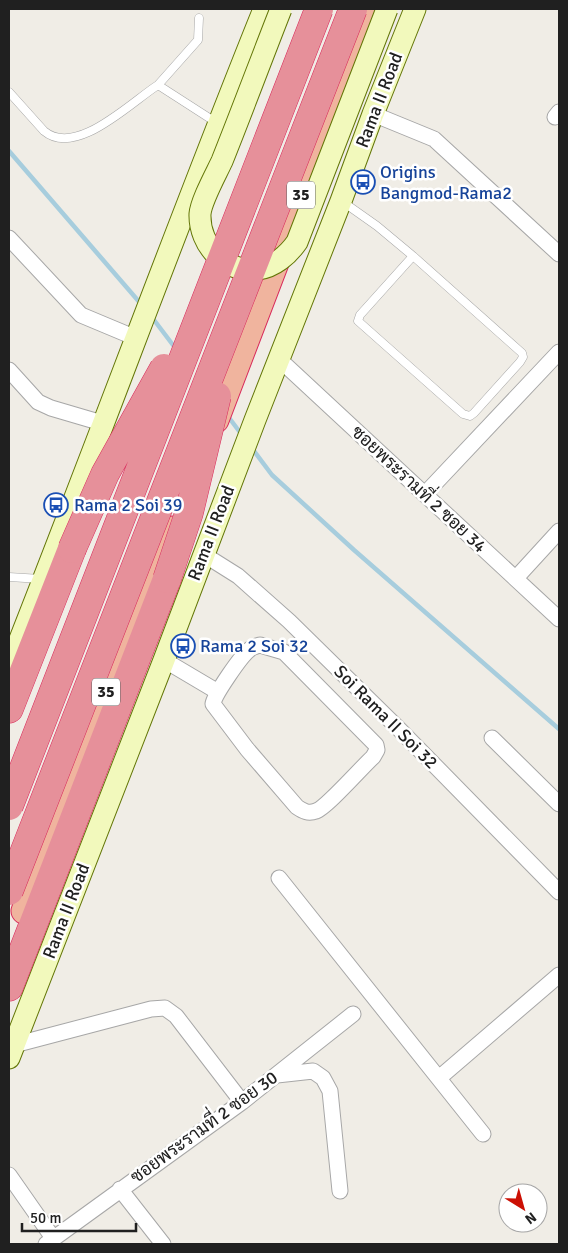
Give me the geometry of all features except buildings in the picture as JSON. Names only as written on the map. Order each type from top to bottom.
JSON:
[{"type":"highway","points":[[9,783],[312,9]]},
{"type":"highway","points":[[9,806],[319,9]]},
{"type":"highway","points":[[9,891],[353,9]]},
{"type":"highway","name":"Rama II Road","points":[[9,951],[133,623],[210,437],[373,9]]},
{"type":"highway","points":[[9,709],[94,497],[118,450],[214,279]]},
{"type":"highway","points":[[9,987],[175,556],[193,496],[243,290]]},
{"type":"main road","points":[[9,667],[102,423],[157,287],[211,119],[264,9]]},
{"type":"main road","points":[[281,9],[221,162],[200,210],[203,236],[216,255],[229,264],[246,269],[258,270],[270,266],[283,258],[297,242],[387,9]]},
{"type":"main road","name":"Rama II Road","points":[[11,1052],[164,660],[254,420],[280,360],[373,114],[415,9]]},
{"type":"street","points":[[373,114],[434,139],[559,254]]},
{"type":"street","points":[[9,238],[81,315],[138,334]]},
{"type":"street","points":[[424,494],[559,352]]},
{"type":"street","name":"ซอยพระรามที่ 2 ซอย 34","points":[[280,360],[559,619]]},
{"type":"street","points":[[11,378],[38,402],[51,408],[102,423]]},
{"type":"street","points":[[516,578],[559,531]]},
{"type":"street","name":"Soi Rama II Soi 32","points":[[203,554],[238,576],[289,621],[399,729],[559,892]]},
{"type":"street","points":[[260,645],[279,650],[284,652],[376,745],[377,750],[373,757],[325,805],[314,812],[307,812],[297,807],[247,749],[215,707],[213,701],[218,692],[248,650],[260,645]]},
{"type":"street","points":[[164,660],[218,692]]},
{"type":"street","points":[[492,738],[559,804]]},
{"type":"street","points":[[279,878],[483,1134]]},
{"type":"street","points":[[439,1078],[559,975]]},
{"type":"street","points":[[11,1052],[152,1009],[165,1008],[176,1016],[242,1102]]},
{"type":"street","name":"ซอยพระรามที่ 2 ซอย 30","points":[[9,1175],[49,1241],[242,1102],[353,1014]]},
{"type":"street","points":[[276,1075],[314,1071],[323,1078],[330,1091],[340,1191]]},
{"type":"street","points":[[120,1189],[163,1244]]},
{"type":"lane","points":[[9,92],[50,136],[70,139],[88,133],[158,84],[198,40],[199,18]]},
{"type":"lane","points":[[158,84],[211,119]]},
{"type":"lane","points":[[341,201],[377,226],[413,256],[522,353],[523,357],[520,362],[474,414],[470,416],[463,414],[358,321],[360,315],[413,256]]},
{"type":"lane","points":[[9,577],[43,579]]},
{"type":"waterway","points":[[9,151],[141,304]]},
{"type":"waterway","points":[[151,316],[176,349]]},
{"type":"waterway","points":[[227,415],[242,435]]},
{"type":"waterway","points":[[251,447],[272,475],[354,550],[559,729]]},
{"type":"place","name":"Origins Bangmod-Rama2","points":[[363,182]]},
{"type":"place","name":"Rama 2 Soi 39","points":[[56,505]]},
{"type":"place","name":"Rama 2 Soi 32","points":[[183,646]]}]
